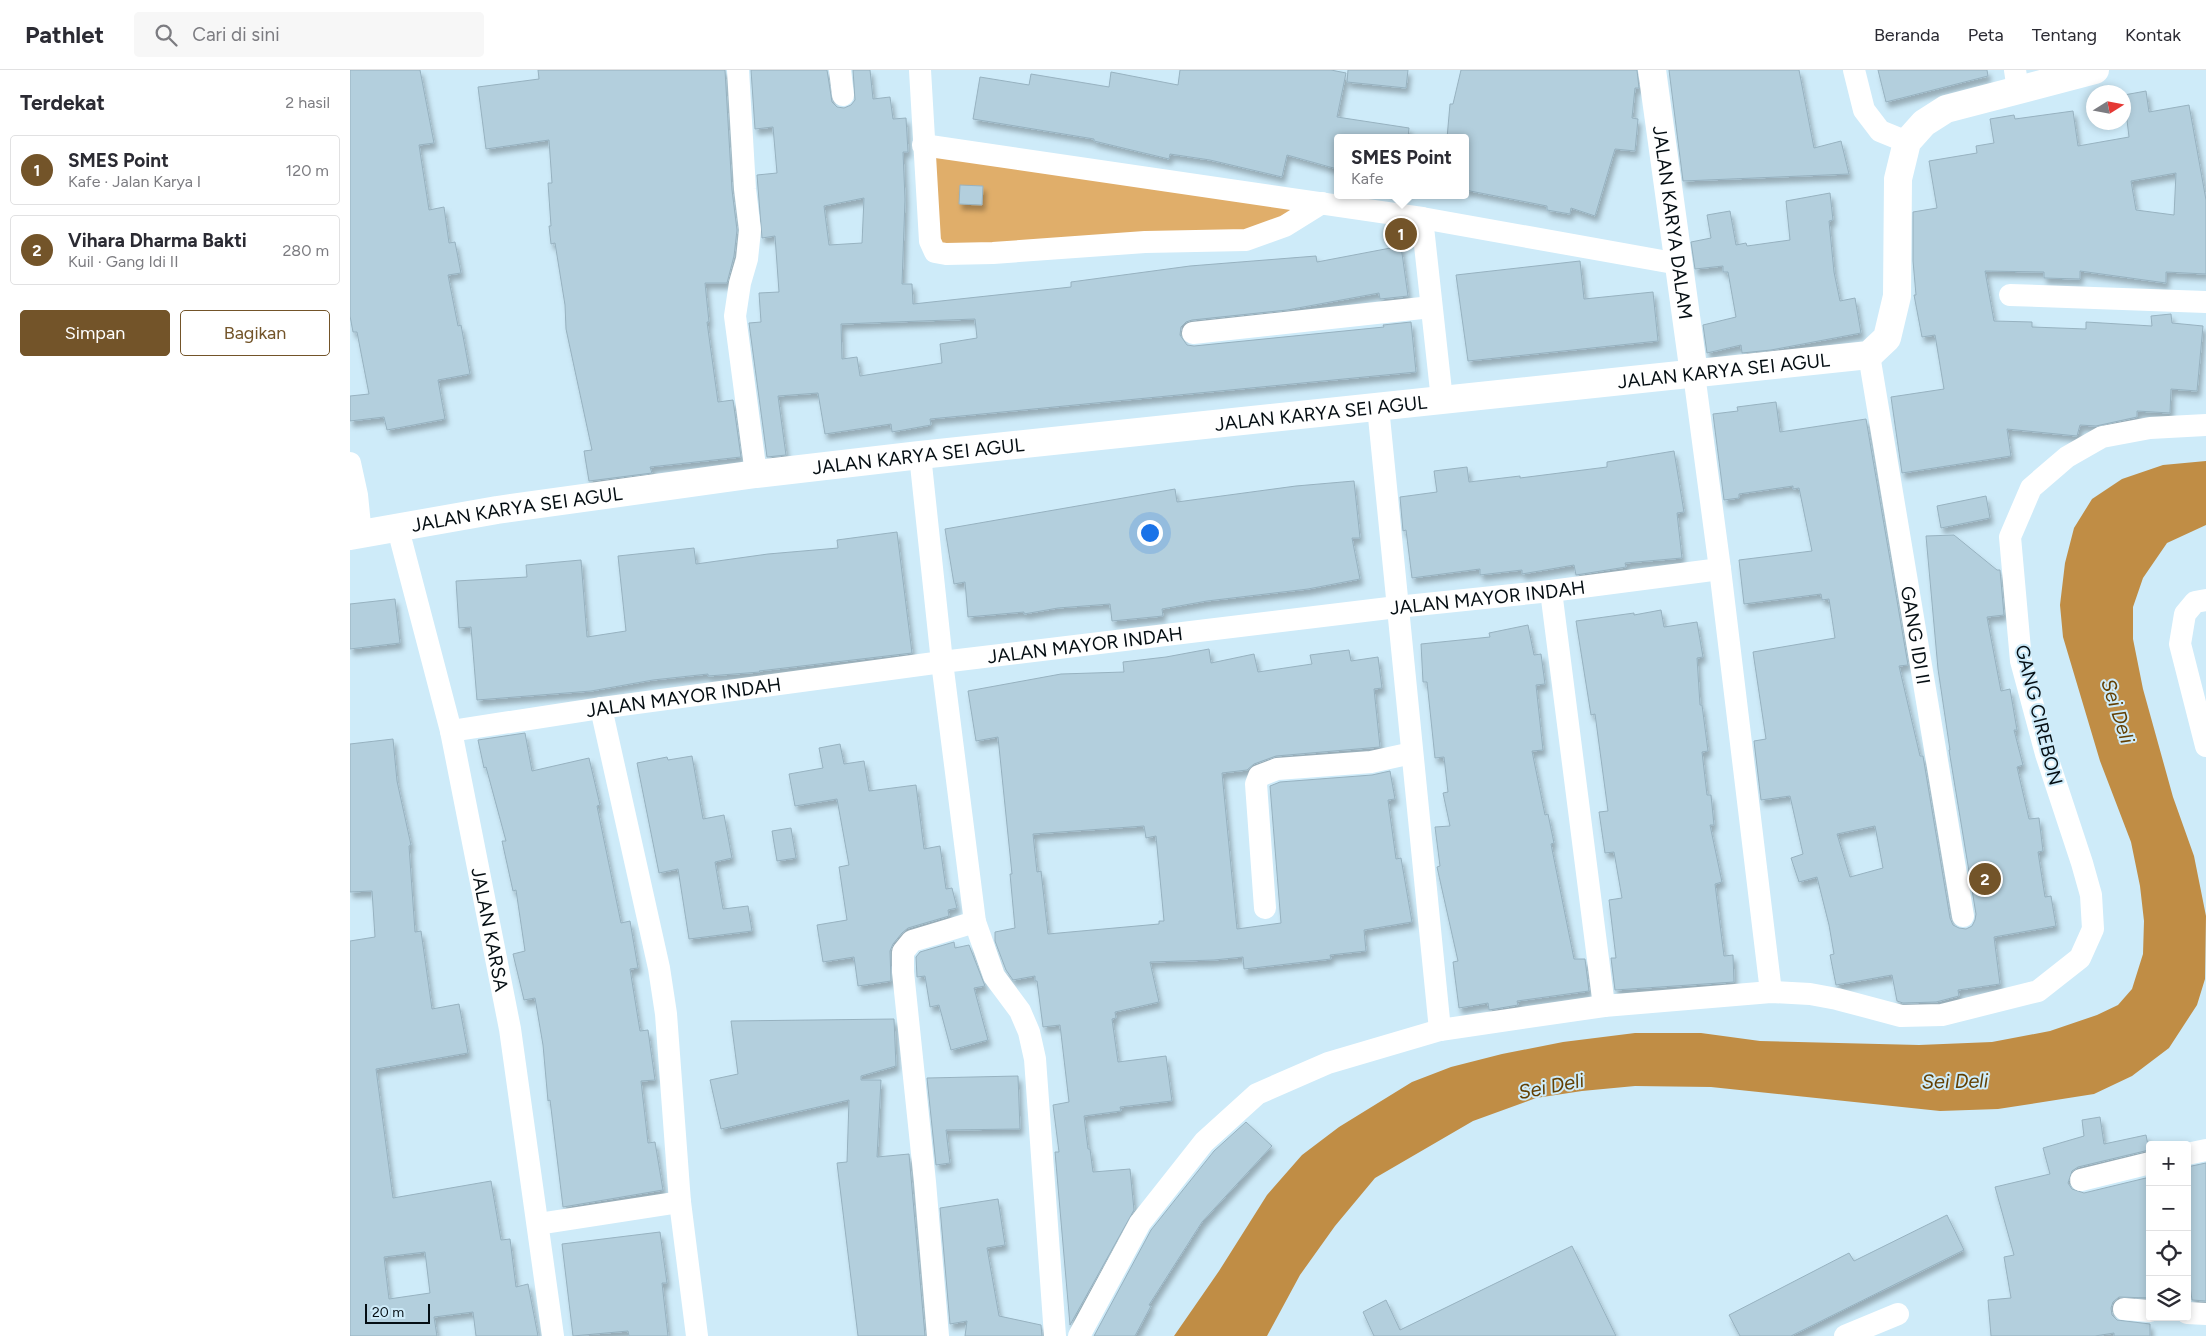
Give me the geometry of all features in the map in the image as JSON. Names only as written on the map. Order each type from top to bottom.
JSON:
[{"type":"main road","name":"JALAN KARYA DALAM","points":[[1652,70],[1694,374]]},
{"type":"main road","points":[[1869,355],[1887,338],[1897,296],[1898,179],[1908,142],[1924,123],[1946,109],[2016,80],[2095,70]]},
{"type":"main road","name":"JALAN KARYA SEI AGUL","points":[[356,536],[497,510],[756,474],[1869,355]]},
{"type":"street","points":[[738,70],[745,189],[750,230],[735,316],[756,474]]},
{"type":"street","points":[[840,70],[843,96]]},
{"type":"street","points":[[920,70],[930,241],[935,252],[946,254],[993,253],[1145,242],[1246,240],[1284,226],[1322,203]]},
{"type":"street","points":[[1854,70],[1864,110],[1880,131],[1908,142]]},
{"type":"street","points":[[923,145],[1422,218],[1679,264]]},
{"type":"street","points":[[1422,218],[1442,400]]},
{"type":"street","points":[[2010,295],[2206,302]]},
{"type":"street","points":[[1193,333],[1431,308]]},
{"type":"street","name":"GANG IDI II","points":[[1869,355],[1963,916]]},
{"type":"street","points":[[1079,1336],[1140,1223],[1204,1142],[1257,1094],[1328,1062],[1440,1030],[1604,1006],[1771,992],[1720,569],[1694,374]]},
{"type":"street","points":[[1378,407],[1440,1030]]},
{"type":"street","name":"GANG CIREBON","points":[[1771,992],[1810,994],[1901,1016],[1942,1015],[2038,991],[2080,958],[2093,929],[2091,895],[2046,754],[2021,661],[2010,538],[2031,488],[2067,457],[2102,437],[2150,428],[2206,425]]},
{"type":"street","points":[[920,455],[942,662],[975,922],[994,976],[1020,1011],[1029,1032],[1034,1059],[1055,1336]]},
{"type":"street","points":[[350,463],[357,495],[356,536]]},
{"type":"street","name":"JALAN KARSA","points":[[398,529],[451,731],[510,1029],[553,1336]]},
{"type":"street","name":"JALAN MAYOR INDAH","points":[[451,731],[601,708],[942,662],[1397,607],[1551,591],[1720,569]]},
{"type":"street","points":[[1551,591],[1604,1006]]},
{"type":"street","points":[[2206,600],[2195,602],[2185,614],[2180,644],[2206,746]]},
{"type":"street","points":[[601,708],[659,968],[666,1014],[680,1202],[697,1336]]},
{"type":"street","points":[[1266,908],[1256,784],[1259,776],[1277,769],[1371,762],[1412,753]]},
{"type":"street","points":[[938,1336],[925,1182],[903,972],[903,952],[912,941],[975,922]]},
{"type":"street","points":[[2191,1153],[2206,1150]]},
{"type":"street","points":[[2080,1180],[2146,1164]]},
{"type":"street","points":[[538,1224],[680,1202]]},
{"type":"street","points":[[2124,1309],[2146,1311]]},
{"type":"street","points":[[2191,1313],[2206,1314]]},
{"type":"street","points":[[1845,1336],[1898,1314]]},
{"type":"shaded area","points":[[925,148],[1305,203],[1263,233],[936,250]]},
{"type":"water","name":"Sei Deli","points":[[2206,461],[2206,525],[2167,543],[2143,578],[2133,607],[2133,639],[2143,689],[2173,797],[2194,856],[2206,916],[2205,979],[2197,1005],[2169,1048],[2132,1076],[2094,1094],[1998,1109],[1940,1111],[1711,1087],[1635,1086],[1536,1098],[1473,1121],[1375,1178],[1335,1226],[1300,1275],[1267,1336],[1174,1336],[1219,1271],[1267,1195],[1302,1155],[1339,1127],[1412,1082],[1451,1067],[1502,1054],[1563,1042],[1635,1033],[1701,1033],[1760,1041],[1919,1045],[1992,1042],[2050,1031],[2097,1015],[2118,1005],[2132,989],[2143,954],[2144,921],[2140,886],[2131,842],[2100,761],[2063,637],[2060,605],[2065,563],[2074,528],[2092,499],[2122,479],[2163,465]]},
{"type":"building","points":[[350,70],[420,70],[434,143],[419,145],[429,210],[444,207],[449,243],[455,242],[461,273],[448,275],[458,326],[461,325],[470,374],[438,380],[445,419],[387,430],[384,417],[350,421],[350,396],[369,394],[357,332],[353,332],[350,316]]},
{"type":"building","points":[[538,70],[725,70],[732,190],[737,230],[734,256],[727,283],[705,283],[709,322],[707,322],[718,402],[733,400],[741,457],[650,467],[652,473],[589,481],[584,451],[592,450],[566,329],[565,305],[555,243],[551,244],[548,183],[552,183],[549,140],[486,149],[478,87],[539,79]]},
{"type":"building","points":[[751,70],[827,70],[832,102],[837,107],[844,108],[851,105],[855,100],[853,70],[870,70],[873,99],[890,97],[893,119],[906,118],[908,152],[903,152],[905,199],[902,284],[912,284],[913,304],[1071,287],[1071,282],[1190,266],[1316,256],[1317,262],[1401,246],[1408,296],[1380,299],[1379,293],[1287,310],[1192,320],[1186,322],[1181,327],[1180,335],[1187,345],[1194,346],[1384,327],[1383,325],[1411,322],[1416,372],[930,419],[931,425],[892,432],[891,424],[825,434],[818,393],[778,396],[786,455],[767,457],[749,323],[761,322],[759,293],[779,292],[775,236],[762,238],[757,175],[777,173],[773,127],[755,129]],"holes":[[[864,198],[862,243],[829,245],[824,206]],[[975,319],[977,338],[940,344],[942,363],[860,376],[857,357],[842,359],[841,324]]]},
{"type":"building","points":[[1180,70],[1331,70],[1346,73],[1337,117],[1409,128],[1408,134],[1334,134],[1334,168],[1287,155],[1282,177],[1210,160],[1170,154],[1169,159],[1094,141],[1094,139],[973,119],[980,77],[1029,85],[1031,74],[1109,87],[1111,72],[1178,85]]},
{"type":"building","points":[[1348,70],[1408,70],[1406,88],[1347,82]]},
{"type":"building","points":[[1461,70],[1637,70],[1639,88],[1635,88],[1632,118],[1638,119],[1635,151],[1615,149],[1595,216],[1571,208],[1570,214],[1547,210],[1547,206],[1469,191],[1469,134],[1447,134],[1450,104],[1453,104]]},
{"type":"building","points":[[1669,70],[1799,70],[1814,148],[1841,141],[1849,174],[1683,181]]},
{"type":"building","points":[[1878,70],[1987,70],[1988,76],[1886,102]]},
{"type":"building","points":[[2146,91],[2149,112],[2189,105],[2206,200],[2206,274],[2166,272],[2166,283],[2080,271],[2080,279],[2044,278],[2044,272],[1985,271],[1994,321],[2032,322],[2032,327],[2086,329],[2086,322],[2152,326],[2151,316],[2171,314],[2172,323],[2203,326],[2197,391],[2171,389],[2170,413],[2137,411],[2137,417],[2096,426],[2080,425],[2077,436],[2007,429],[2011,456],[1902,473],[1891,397],[1944,389],[1935,335],[1922,337],[1914,295],[1916,295],[1913,261],[1913,212],[1937,208],[1929,161],[1977,153],[1976,146],[1994,143],[1990,119],[2014,115],[2015,119],[2073,111],[2078,146],[2129,137],[2128,130],[2131,130],[2131,94]],"holes":[[[2176,173],[2174,215],[2136,210],[2131,181]]]},
{"type":"building","points":[[960,185],[983,186],[982,205],[959,204]]},
{"type":"building","points":[[1830,193],[1833,220],[1829,221],[1834,272],[1840,301],[1855,298],[1861,333],[1771,350],[1742,353],[1741,345],[1707,353],[1703,325],[1736,317],[1728,272],[1723,272],[1723,266],[1695,269],[1691,242],[1711,238],[1707,215],[1730,211],[1736,245],[1746,243],[1747,246],[1790,240],[1786,201]]},
{"type":"building","points":[[1580,261],[1584,299],[1653,292],[1658,341],[1468,361],[1456,275]]},
{"type":"building","points":[[1776,402],[1780,432],[1866,419],[1908,665],[1899,666],[1920,756],[1923,756],[1950,918],[1953,925],[1966,929],[1972,926],[1976,914],[1949,750],[1938,669],[1926,536],[1954,535],[1997,570],[2000,570],[2004,615],[1987,617],[2001,691],[2010,689],[2017,730],[2014,730],[2023,765],[2017,767],[2029,819],[2039,818],[2043,851],[2038,852],[2045,897],[2051,896],[2056,926],[1994,937],[2000,984],[1958,990],[1959,996],[1936,1002],[1903,1003],[1897,1001],[1892,975],[1836,985],[1830,955],[1834,954],[1829,925],[1817,877],[1799,882],[1791,858],[1803,854],[1790,796],[1761,800],[1754,741],[1766,739],[1753,652],[1835,638],[1829,599],[1822,600],[1821,594],[1744,604],[1739,560],[1812,551],[1799,488],[1793,489],[1793,486],[1739,494],[1739,498],[1724,500],[1713,414],[1738,411],[1737,407]],"holes":[[[1875,826],[1883,868],[1850,877],[1837,834]]]},
{"type":"building","points":[[1674,451],[1684,512],[1677,513],[1682,558],[1625,563],[1626,567],[1576,575],[1574,565],[1522,574],[1522,570],[1480,575],[1480,569],[1412,578],[1406,530],[1403,531],[1400,497],[1437,492],[1434,471],[1467,467],[1469,482],[1520,476],[1520,478],[1607,467],[1607,462]]},
{"type":"building","points":[[1354,481],[1360,538],[1352,538],[1360,579],[1308,589],[1207,601],[1162,609],[1163,616],[1112,621],[1110,604],[1058,608],[1024,614],[1024,612],[968,617],[965,582],[954,584],[945,529],[1175,489],[1177,502],[1296,486]]},
{"type":"building","points":[[1986,496],[1990,518],[1941,528],[1937,506]]},
{"type":"building","points":[[897,532],[912,653],[760,672],[708,676],[708,674],[653,680],[591,691],[477,700],[471,627],[459,628],[456,581],[527,577],[526,565],[581,560],[587,637],[626,631],[618,556],[694,548],[696,564],[768,554],[838,548],[837,540]]},
{"type":"building","points":[[395,599],[400,643],[350,649],[350,604]]},
{"type":"building","points":[[1661,610],[1664,627],[1697,622],[1703,657],[1697,658],[1700,705],[1702,705],[1708,751],[1702,752],[1707,795],[1711,795],[1714,825],[1710,825],[1722,882],[1715,884],[1724,956],[1733,955],[1734,982],[1615,990],[1611,958],[1616,958],[1609,900],[1622,898],[1614,852],[1605,853],[1599,812],[1608,811],[1595,714],[1591,715],[1576,621]]},
{"type":"building","points":[[1528,625],[1534,655],[1541,654],[1545,684],[1536,685],[1543,750],[1532,751],[1545,815],[1548,814],[1554,843],[1551,844],[1574,959],[1585,959],[1589,991],[1517,1001],[1518,1005],[1489,1010],[1488,1003],[1459,1008],[1453,962],[1458,961],[1437,867],[1440,866],[1435,827],[1450,826],[1443,793],[1448,792],[1444,757],[1435,758],[1427,682],[1423,682],[1421,644],[1490,637],[1489,633]]},
{"type":"building","points":[[1209,649],[1211,663],[1254,654],[1258,672],[1312,664],[1310,655],[1349,650],[1351,661],[1378,657],[1382,688],[1374,689],[1380,747],[1276,756],[1254,764],[1247,770],[1222,773],[1237,929],[1281,923],[1270,786],[1280,782],[1372,775],[1390,771],[1395,799],[1388,800],[1396,859],[1401,858],[1412,922],[1364,930],[1366,951],[1330,955],[1331,959],[1244,969],[1243,957],[1150,962],[1159,1002],[1115,1012],[1116,1018],[1112,1019],[1118,1062],[1166,1056],[1172,1101],[1120,1107],[1121,1111],[1084,1116],[1093,1172],[1130,1169],[1134,1210],[1070,1325],[1055,1152],[1059,1152],[1053,1105],[1069,1102],[1060,1025],[1043,1027],[1035,976],[1013,980],[1006,970],[995,941],[995,932],[1015,928],[1010,874],[1012,874],[998,737],[976,741],[968,691],[1061,674],[1124,672],[1123,662]],"holes":[[[1144,826],[1146,838],[1156,836],[1164,921],[1159,921],[1159,924],[1048,934],[1041,871],[1037,872],[1033,834]]]},
{"type":"building","points":[[525,733],[532,771],[589,758],[600,805],[597,806],[621,923],[630,921],[638,968],[630,969],[640,1031],[648,1030],[655,1080],[641,1081],[648,1143],[655,1142],[663,1190],[563,1207],[550,1100],[548,1101],[543,1045],[535,998],[524,1000],[513,954],[525,951],[516,890],[513,891],[502,841],[506,841],[486,767],[484,768],[478,740]]},
{"type":"building","points":[[393,739],[397,781],[411,845],[409,846],[415,932],[421,931],[432,1009],[459,1004],[468,1053],[376,1069],[393,1198],[491,1181],[501,1240],[510,1239],[516,1287],[528,1284],[538,1336],[476,1336],[473,1312],[434,1317],[437,1336],[350,1336],[350,941],[375,937],[372,891],[350,892],[350,744]],"holes":[[[425,1252],[430,1293],[389,1299],[384,1257]]]},
{"type":"building","points":[[840,744],[844,764],[864,761],[869,791],[916,785],[924,849],[940,846],[946,889],[952,888],[957,908],[948,910],[949,916],[908,928],[902,933],[890,951],[891,981],[858,986],[854,957],[823,962],[817,925],[847,920],[839,867],[849,865],[837,799],[795,806],[789,774],[823,768],[819,748]]},
{"type":"building","points":[[692,756],[703,819],[724,815],[732,858],[715,862],[723,909],[748,906],[752,931],[689,939],[678,869],[659,873],[637,763],[667,757],[668,760]]},
{"type":"building","points":[[791,828],[796,858],[777,861],[772,831]]},
{"type":"building","points":[[954,942],[955,948],[969,945],[985,986],[974,988],[988,1040],[951,1050],[939,1005],[930,1007],[925,976],[917,977],[916,957],[920,952]]},
{"type":"building","points":[[894,1019],[896,1066],[861,1076],[861,1080],[881,1080],[877,1157],[909,1154],[925,1336],[858,1336],[837,1163],[847,1162],[849,1100],[721,1129],[710,1080],[738,1074],[731,1021]]},
{"type":"building","points":[[1018,1076],[1020,1129],[946,1130],[950,1163],[936,1165],[927,1078]]},
{"type":"building","points":[[2100,1117],[2104,1144],[2146,1135],[2146,1151],[2078,1167],[2072,1171],[2068,1183],[2072,1189],[2084,1193],[2146,1178],[2146,1298],[2119,1297],[2113,1302],[2111,1308],[2112,1315],[2117,1320],[2150,1324],[2150,1336],[2114,1336],[2114,1333],[2095,1336],[1991,1336],[1988,1300],[2011,1298],[2004,1257],[2014,1255],[1995,1187],[2050,1174],[2043,1148],[2084,1136],[2082,1120]]},
{"type":"building","points":[[1246,1122],[1272,1146],[1202,1222],[1149,1305],[1151,1306],[1135,1336],[1094,1336],[1151,1230],[1214,1151]]},
{"type":"building","points":[[2206,1163],[2206,1301],[2192,1300],[2191,1293],[2191,1166]]},
{"type":"building","points":[[998,1199],[1005,1245],[987,1248],[999,1316],[1041,1325],[1042,1336],[965,1336],[967,1321],[950,1324],[940,1208]]},
{"type":"building","points":[[1947,1215],[1964,1250],[1791,1336],[1740,1336],[1729,1315],[1849,1253],[1854,1261]]},
{"type":"building","points":[[660,1232],[667,1283],[662,1283],[668,1336],[629,1336],[628,1331],[573,1336],[562,1244]]},
{"type":"building","points":[[1572,1246],[1616,1336],[1374,1336],[1363,1312],[1386,1300],[1400,1330]]},
{"type":"place","name":"SMES Point","points":[[1401,234]]},
{"type":"place","name":"Vihara Dharma Bakti","points":[[1985,879]]}]
